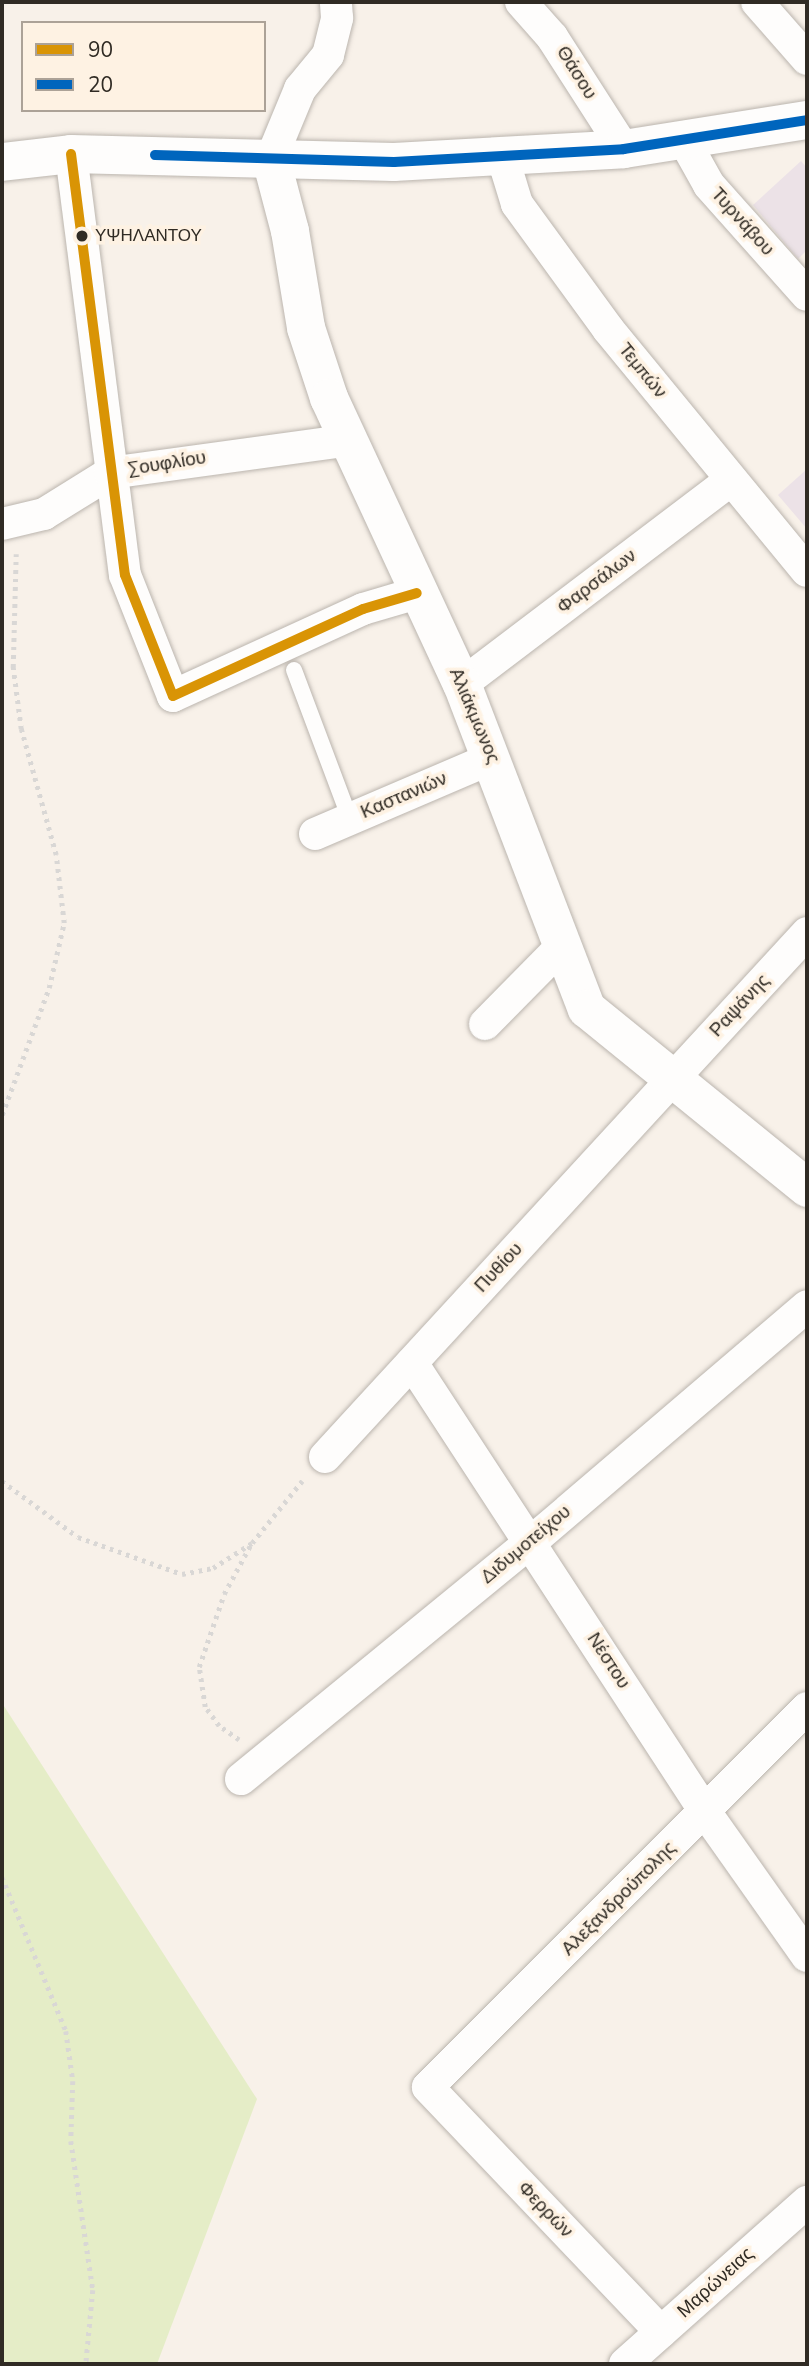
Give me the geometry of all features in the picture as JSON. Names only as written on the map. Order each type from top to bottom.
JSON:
[{"type":"street","points":[[271,159],[300,89],[328,55],[337,18],[336,2]]},
{"type":"street","name":"Θάσου","points":[[521,2],[552,37],[624,149]]},
{"type":"street","points":[[757,2],[807,59]]},
{"type":"street","points":[[2,162],[71,154],[394,162],[624,149],[685,142],[807,120]]},
{"type":"street","name":"Τυρνάβου","points":[[685,142],[709,185],[807,295]]},
{"type":"street","points":[[71,154],[125,575],[173,696],[363,609],[416,593]]},
{"type":"street","name":"Τεμπών","points":[[502,155],[517,204],[608,329],[807,571]]},
{"type":"street","name":"Αλιάκμωνος","points":[[271,159],[290,232],[306,328],[345,441],[462,684],[587,1009],[807,1188]]},
{"type":"street","name":"Σουφλίου","points":[[9,524],[44,514],[110,473],[345,441]]},
{"type":"street","name":"Φαρσάλων","points":[[462,684],[731,480]]},
{"type":"street","name":"Καστανιών","points":[[315,834],[492,758]]},
{"type":"street","name":"Ραψάνης","points":[[673,1079],[807,933]]},
{"type":"street","points":[[485,1024],[561,947]]},
{"type":"street","name":"Πυθίου","points":[[324,1457],[673,1079]]},
{"type":"street","name":"Διδυμοτείχου","points":[[241,1779],[531,1542],[807,1306]]},
{"type":"street","name":"Νέστου","points":[[412,1363],[706,1813],[807,1956]]},
{"type":"street","name":"Αλεξανδρούπολης","points":[[428,2087],[706,1813],[807,1708]]},
{"type":"street","name":"Φερρών","points":[[428,2087],[661,2332]]},
{"type":"street","name":"Μαρώνειας","points":[[625,2364],[807,2202]]},
{"type":"lane","points":[[295,670],[350,819]]},
{"type":"path","points":[[2,1115],[49,988],[64,923],[56,855],[21,729],[13,667],[9,524]]},
{"type":"path","points":[[272,1754],[245,1744],[219,1726],[205,1707],[199,1667],[224,1594],[252,1543],[324,1457]]},
{"type":"path","points":[[2,1481],[78,1537],[182,1574],[213,1568],[252,1543]]},
{"type":"path","points":[[2,1877],[66,2031],[73,2081],[71,2141],[93,2290],[86,2364]]},
{"type":"green space","points":[[2,1703],[257,2099],[157,2364],[2,2364]]},
{"type":"building","points":[[801,161],[807,168],[807,250],[798,259],[753,205]]},
{"type":"building","points":[[807,469],[807,529],[778,495]]},
{"type":"transit line","name":"20","points":[[155,155],[394,162],[624,149],[807,120]]},
{"type":"transit line","name":"90","points":[[71,154],[125,575],[173,696],[363,609],[417,593]]},
{"type":"place","name":"ΥΨΗΛΑΝΤΟΥ","points":[[82,236]]}]
